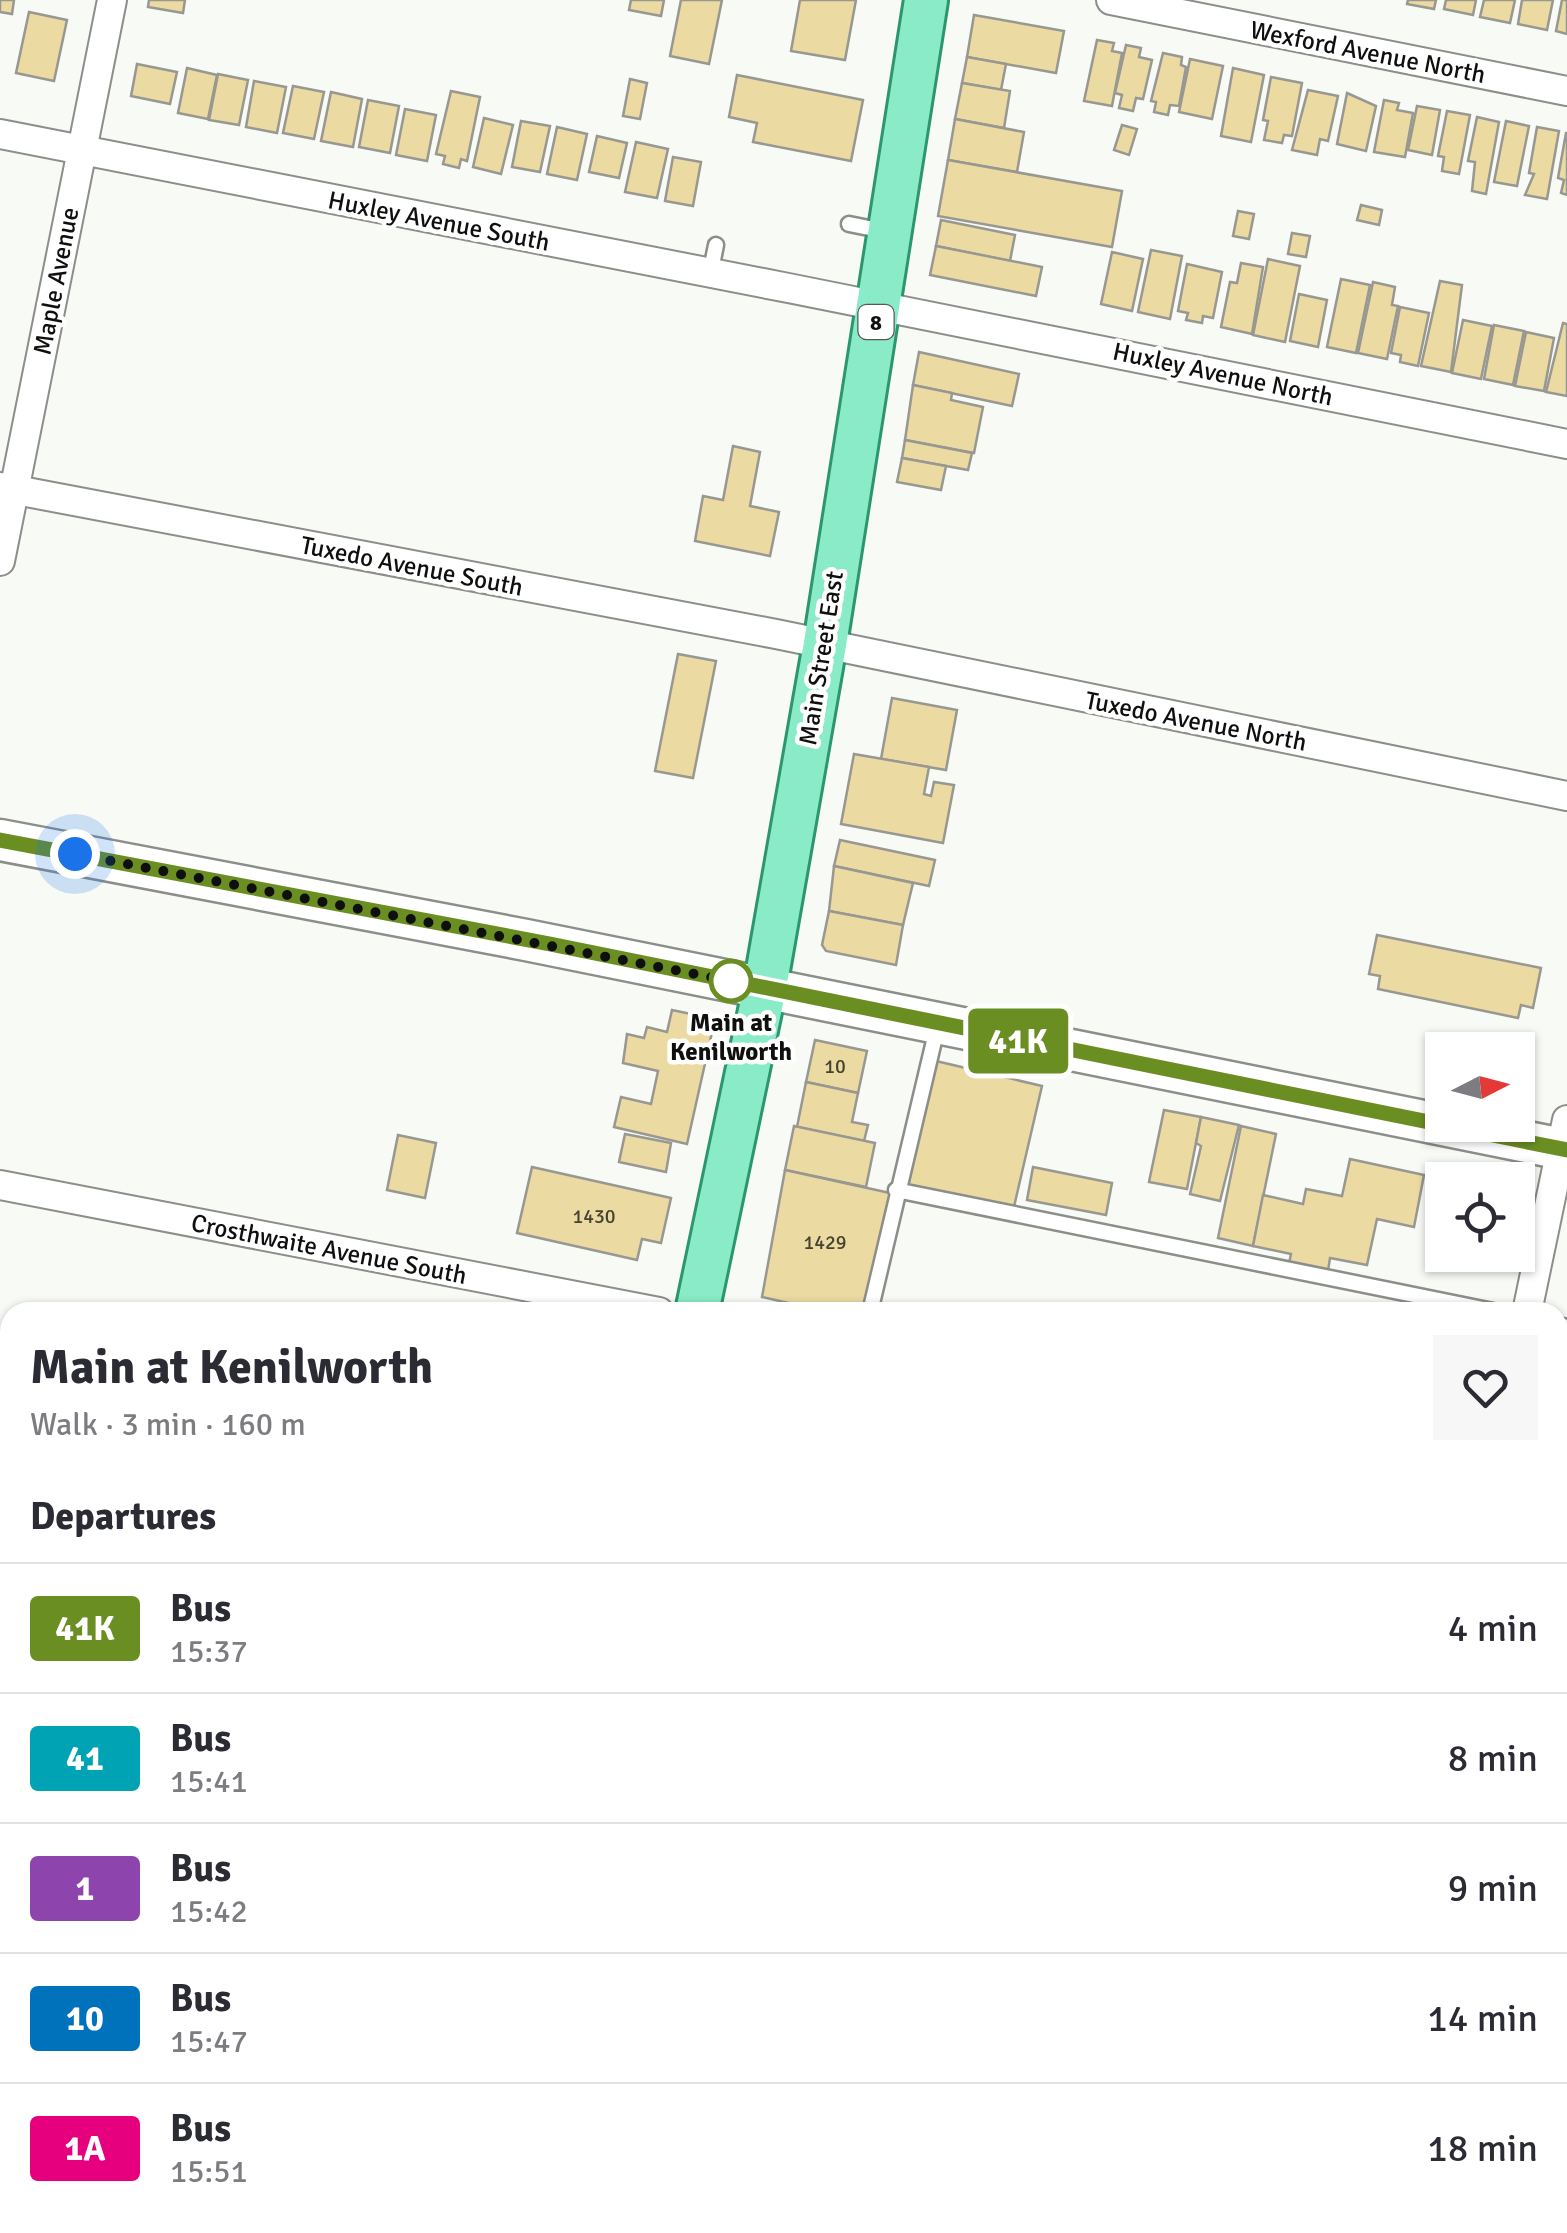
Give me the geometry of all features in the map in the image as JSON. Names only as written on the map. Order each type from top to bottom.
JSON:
[{"type":"main road","name":"Main Street East","points":[[699,1302],[765,988],[825,644],[879,303],[870,228],[926,0]]},
{"type":"main road","points":[[0,840],[938,1023],[1565,1139]]},
{"type":"street","name":"Maple Avenue","points":[[0,561],[7,489],[112,0]]},
{"type":"street","name":"Wexford Avenue North","points":[[1111,0],[1567,91]]},
{"type":"street","name":"Huxley Avenue South","points":[[0,134],[710,276],[879,303]]},
{"type":"street","name":"Huxley Avenue North","points":[[879,303],[1567,444]]},
{"type":"street","name":"Tuxedo Avenue South","points":[[7,489],[825,644]]},
{"type":"street","name":"Tuxedo Avenue North","points":[[825,644],[1567,796]]},
{"type":"street","points":[[1529,1302],[1565,1139]]},
{"type":"street","name":"Crosthwaite Avenue South","points":[[0,1185],[607,1302]]},
{"type":"lane","points":[[710,276],[716,245]]},
{"type":"lane","points":[[872,1302],[938,1023]]},
{"type":"lane","points":[[896,1190],[1449,1302]]},
{"type":"building","points":[[0,0],[14,0],[12,14],[0,12]]},
{"type":"building","points":[[149,0],[185,0],[183,13],[148,7]]},
{"type":"building","points":[[631,0],[664,0],[661,16],[629,10]]},
{"type":"building","points":[[681,0],[722,0],[709,64],[670,56]]},
{"type":"building","points":[[800,0],[856,0],[845,60],[791,51]]},
{"type":"building","points":[[1408,0],[1436,0],[1434,9],[1407,4]]},
{"type":"building","points":[[1446,0],[1476,0],[1473,15],[1444,9]]},
{"type":"building","points":[[1484,0],[1515,0],[1510,23],[1480,17]]},
{"type":"building","points":[[1522,0],[1553,0],[1547,30],[1518,24]]},
{"type":"building","points":[[1562,0],[1567,0],[1567,34],[1556,31]]},
{"type":"building","points":[[29,12],[67,20],[54,81],[16,73]]},
{"type":"building","points":[[974,15],[1064,31],[1056,73],[967,57]]},
{"type":"building","points":[[1097,40],[1114,43],[1112,51],[1122,53],[1112,106],[1084,101]]},
{"type":"building","points":[[1126,45],[1141,48],[1139,57],[1152,60],[1143,99],[1136,98],[1133,111],[1119,108],[1122,95],[1115,93]]},
{"type":"building","points":[[1163,53],[1182,57],[1181,65],[1186,67],[1179,106],[1170,105],[1168,115],[1154,112],[1156,102],[1151,101]]},
{"type":"building","points":[[967,57],[1006,64],[1001,90],[962,83]]},
{"type":"building","points":[[1190,59],[1223,66],[1212,119],[1179,112]]},
{"type":"building","points":[[137,64],[177,72],[170,104],[131,96]]},
{"type":"building","points":[[187,68],[217,75],[208,119],[178,113]]},
{"type":"building","points":[[1233,68],[1264,75],[1251,142],[1221,136]]},
{"type":"building","points":[[218,74],[248,80],[239,125],[209,120]]},
{"type":"building","points":[[737,75],[863,100],[851,161],[753,142],[757,123],[729,117]]},
{"type":"building","points":[[1271,77],[1302,83],[1292,136],[1284,135],[1282,143],[1264,140],[1268,121],[1263,120]]},
{"type":"building","points":[[630,79],[647,83],[640,119],[623,116]]},
{"type":"building","points":[[254,81],[286,87],[277,133],[246,127]]},
{"type":"building","points":[[962,83],[1010,91],[1004,128],[955,119]]},
{"type":"building","points":[[293,86],[324,92],[314,139],[283,133]]},
{"type":"building","points":[[1308,90],[1338,96],[1328,141],[1320,139],[1317,155],[1292,150]]},
{"type":"building","points":[[451,91],[480,97],[467,161],[461,159],[459,168],[443,164],[445,156],[436,154]]},
{"type":"building","points":[[331,92],[362,99],[353,147],[321,141]]},
{"type":"building","points":[[1347,93],[1376,106],[1366,151],[1337,144]]},
{"type":"building","points":[[368,100],[399,106],[390,153],[359,147]]},
{"type":"building","points":[[1384,100],[1399,103],[1397,110],[1413,113],[1405,157],[1374,152]]},
{"type":"building","points":[[1417,106],[1440,110],[1432,155],[1408,150]]},
{"type":"building","points":[[405,109],[436,115],[427,161],[396,155]]},
{"type":"building","points":[[1447,111],[1470,115],[1459,174],[1442,171],[1444,157],[1438,156]]},
{"type":"building","points":[[1477,117],[1499,122],[1486,194],[1472,191],[1475,162],[1468,161]]},
{"type":"building","points":[[484,118],[513,125],[501,174],[473,167]]},
{"type":"building","points":[[955,119],[1024,132],[1017,172],[948,160]]},
{"type":"building","points":[[521,121],[550,126],[540,172],[512,167]]},
{"type":"building","points":[[1506,121],[1529,126],[1517,186],[1494,182]]},
{"type":"building","points":[[1122,125],[1137,129],[1129,155],[1114,150]]},
{"type":"building","points":[[557,127],[587,134],[577,180],[547,174]]},
{"type":"building","points":[[1537,127],[1559,131],[1547,199],[1525,195],[1534,174],[1529,173]]},
{"type":"building","points":[[1566,133],[1567,195],[1561,193],[1564,180],[1558,178]]},
{"type":"building","points":[[597,136],[627,143],[619,178],[589,172]]},
{"type":"building","points":[[636,142],[668,149],[657,198],[625,192]]},
{"type":"building","points":[[673,157],[701,162],[693,206],[665,201]]},
{"type":"building","points":[[948,160],[1122,191],[1112,247],[938,216]]},
{"type":"building","points":[[1361,205],[1382,210],[1379,225],[1357,220]]},
{"type":"building","points":[[1238,211],[1254,214],[1249,239],[1233,236]]},
{"type":"building","points":[[941,220],[1015,235],[1010,261],[936,246]]},
{"type":"building","points":[[1292,233],[1310,236],[1306,257],[1288,254]]},
{"type":"building","points":[[936,246],[1042,267],[1036,296],[930,275]]},
{"type":"building","points":[[1151,250],[1182,256],[1170,319],[1138,312]]},
{"type":"building","points":[[1112,252],[1143,259],[1132,311],[1101,304]]},
{"type":"building","points":[[1268,259],[1300,266],[1285,342],[1253,335]]},
{"type":"building","points":[[1241,263],[1263,267],[1252,334],[1221,327],[1230,282],[1237,283]]},
{"type":"building","points":[[1187,264],[1222,272],[1213,318],[1203,316],[1202,323],[1186,320],[1188,313],[1178,311]]},
{"type":"building","points":[[1341,279],[1370,285],[1356,353],[1327,347]]},
{"type":"building","points":[[1440,281],[1462,285],[1451,372],[1421,366]]},
{"type":"building","points":[[1373,282],[1395,287],[1392,305],[1398,306],[1387,359],[1358,353]]},
{"type":"building","points":[[1299,294],[1327,300],[1318,347],[1290,341]]},
{"type":"building","points":[[1400,307],[1429,313],[1418,366],[1400,362],[1401,355],[1391,353]]},
{"type":"building","points":[[1463,320],[1492,326],[1481,379],[1452,373]]},
{"type":"building","points":[[1563,323],[1567,324],[1567,396],[1546,392]]},
{"type":"building","points":[[1494,325],[1524,331],[1513,385],[1484,379]]},
{"type":"building","points":[[1526,332],[1554,338],[1544,391],[1515,386]]},
{"type":"building","points":[[919,352],[1019,374],[1012,406],[913,385]]},
{"type":"building","points":[[913,385],[952,393],[951,400],[983,407],[974,453],[905,440]]},
{"type":"building","points":[[905,440],[972,453],[968,470],[902,458]]},
{"type":"building","points":[[733,446],[760,452],[750,506],[779,512],[770,556],[695,541],[703,496],[723,500]]},
{"type":"building","points":[[902,458],[946,466],[941,490],[897,482]]},
{"type":"building","points":[[678,654],[716,661],[693,778],[655,771]]},
{"type":"building","points":[[892,698],[957,710],[946,770],[881,759]]},
{"type":"building","points":[[854,754],[929,767],[924,794],[931,796],[934,782],[954,785],[943,843],[841,824]]},
{"type":"building","points":[[840,840],[935,860],[929,886],[834,866]]},
{"type":"building","points":[[834,866],[913,883],[903,925],[829,911]]},
{"type":"building","points":[[829,911],[903,925],[896,965],[826,951],[822,945]]},
{"type":"building","points":[[1377,935],[1541,968],[1533,1008],[1521,1005],[1518,1018],[1378,989],[1380,976],[1369,974]]},
{"type":"building","points":[[672,1010],[715,1019],[687,1144],[614,1127],[621,1097],[651,1104],[658,1071],[623,1063],[627,1034],[644,1038],[647,1027],[667,1032]]},
{"type":"building","points":[[815,1040],[867,1051],[858,1093],[806,1082]]},
{"type":"building","points":[[936,1061],[1042,1086],[1013,1211],[908,1186]]},
{"type":"building","points":[[806,1082],[858,1093],[852,1122],[868,1125],[864,1141],[797,1127]]},
{"type":"building","points":[[1164,1110],[1201,1117],[1187,1189],[1149,1182]]},
{"type":"building","points":[[1201,1117],[1239,1125],[1220,1201],[1190,1194],[1201,1146],[1196,1143]]},
{"type":"building","points":[[794,1126],[875,1143],[866,1187],[785,1170]]},
{"type":"building","points":[[1241,1126],[1276,1134],[1253,1246],[1218,1238]]},
{"type":"building","points":[[625,1134],[671,1143],[666,1172],[619,1162]]},
{"type":"building","points":[[398,1135],[436,1143],[425,1198],[387,1190]]},
{"type":"building","points":[[1350,1159],[1424,1175],[1414,1227],[1377,1219],[1367,1265],[1330,1258],[1328,1271],[1289,1263],[1291,1254],[1253,1246],[1263,1195],[1303,1204],[1306,1189],[1342,1196]]},
{"type":"building","points":[[532,1167],[671,1198],[661,1243],[642,1239],[637,1260],[517,1233]]},
{"type":"building","points":[[1033,1167],[1112,1183],[1106,1215],[1027,1200]]},
{"type":"building","points":[[785,1170],[890,1193],[865,1302],[784,1302],[762,1297]]},
{"type":"bus line","name":"41K","points":[[0,840],[550,944],[1567,1150]]},
{"type":"place","name":"Main at Kenilworth","points":[[731,981]]},
{"type":"route","points":[[75,854],[731,981]]}]
